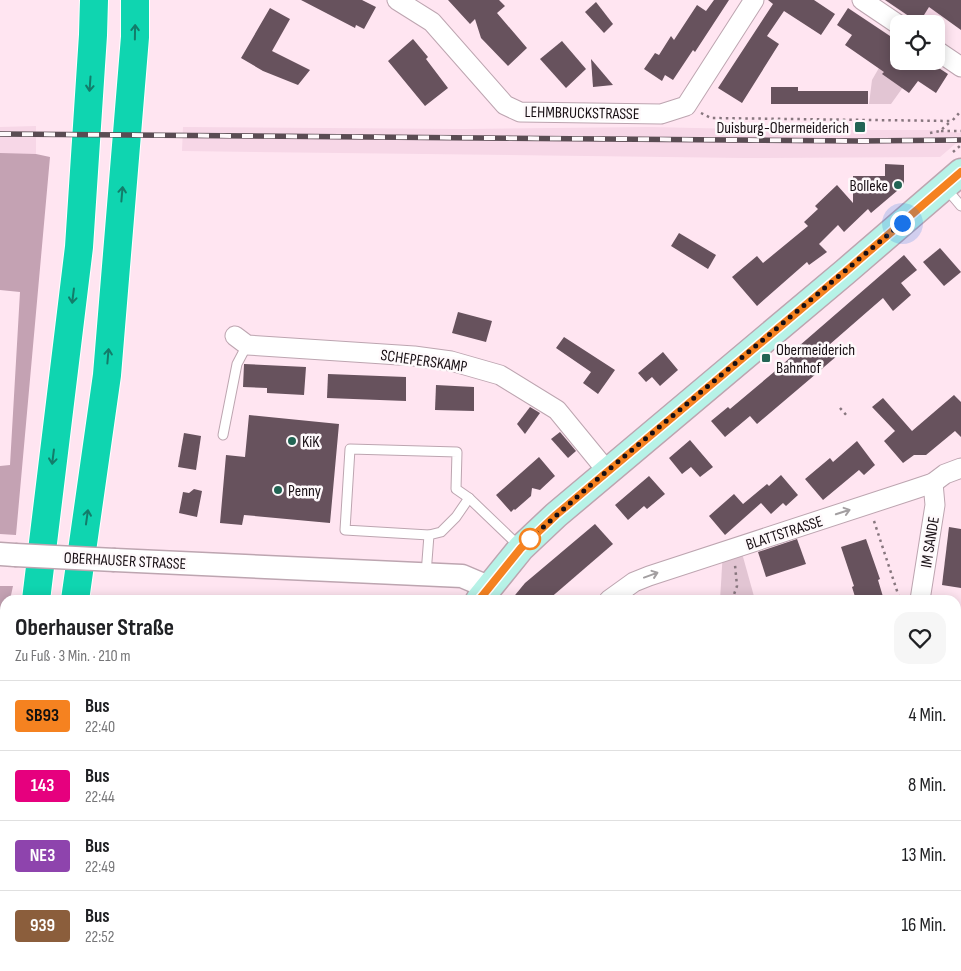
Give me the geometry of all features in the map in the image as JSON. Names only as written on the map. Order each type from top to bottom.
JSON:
[{"type":"highway","points":[[37,595],[79,247],[94,0]]},
{"type":"highway","points":[[76,595],[107,375],[135,37],[135,0]]},
{"type":"main road","points":[[484,593],[521,548],[556,515],[953,179]]},
{"type":"street","name":"LEHMBRUCKSTRASSE","points":[[397,0],[432,22],[506,105],[520,112],[661,114],[686,106]]},
{"type":"street","points":[[686,106],[754,0]]},
{"type":"street","points":[[862,0],[890,19]]},
{"type":"street","points":[[945,56],[961,66]]},
{"type":"street","name":"SCHEPERSKAMP","points":[[241,340],[451,361],[500,375],[557,410],[607,471]]},
{"type":"street","name":"BLATTSTRASSE","points":[[616,595],[634,582],[933,483],[945,474],[961,468]]},
{"type":"street","name":"IM SANDE","points":[[921,595],[935,505],[933,483]]},
{"type":"street","name":"OBERHAUSER STRASSE","points":[[8,555],[462,576],[484,593]]},
{"type":"lane","points":[[953,179],[961,206]]},
{"type":"lane","points":[[223,435],[241,340]]},
{"type":"lane","points":[[469,498],[456,517],[441,532],[429,535],[345,530],[350,449],[457,452],[456,488],[469,498],[521,548]]},
{"type":"lane","points":[[426,574],[429,535]]},
{"type":"path","points":[[686,106],[711,118],[952,121]]},
{"type":"path","points":[[940,131],[961,111]]},
{"type":"path","points":[[930,133],[961,131]]},
{"type":"path","points":[[840,408],[848,417]]},
{"type":"path","points":[[869,504],[898,595]]},
{"type":"path","points":[[730,549],[737,574],[737,586],[734,595]]},
{"type":"shaded area","points":[[884,0],[950,0],[940,15],[906,15]]},
{"type":"shaded area","points":[[890,49],[888,59],[890,60],[890,70],[903,70],[911,76],[891,104],[869,104],[872,80]]},
{"type":"shaded area","points":[[36,126],[36,154],[0,154],[0,127]]},
{"type":"shaded area","points":[[183,127],[464,129],[649,127],[784,130],[930,130],[961,133],[961,139],[940,157],[744,158],[182,151]]},
{"type":"shaded area","points":[[0,153],[36,154],[50,157],[16,535],[0,534],[0,466],[10,465],[20,292],[0,290]]},
{"type":"shaded area","points":[[740,546],[754,595],[720,595],[723,551]]},
{"type":"shaded area","points":[[0,586],[13,586],[11,595],[0,595]]},
{"type":"building","points":[[301,0],[362,0],[376,7],[364,29],[356,25],[355,28]]},
{"type":"building","points":[[448,0],[499,0],[505,6],[497,13],[527,48],[508,66],[481,38],[475,19],[470,24]]},
{"type":"building","points":[[714,0],[729,0],[695,52],[693,50],[673,80],[665,75],[662,81],[644,69],[655,53],[659,55],[671,36],[674,40],[697,5],[706,11]]},
{"type":"building","points":[[768,0],[814,0],[835,14],[821,35],[784,11],[767,36],[779,44],[742,103],[718,88],[773,4]]},
{"type":"building","points":[[885,0],[961,0],[961,30],[945,18],[945,15],[940,15],[929,7],[924,15],[907,15]]},
{"type":"building","points":[[596,2],[613,24],[604,33],[585,12]]},
{"type":"building","points":[[270,8],[290,19],[272,51],[310,70],[298,85],[263,71],[241,58]]},
{"type":"building","points":[[848,8],[890,36],[890,70],[942,70],[948,74],[936,93],[918,81],[909,93],[882,74],[884,72],[845,45],[852,35],[837,25]]},
{"type":"building","points":[[413,39],[428,57],[426,59],[448,88],[425,106],[388,61]]},
{"type":"building","points":[[562,41],[586,69],[566,88],[540,59]]},
{"type":"building","points":[[591,59],[613,85],[593,87]]},
{"type":"building","points":[[771,87],[798,87],[798,91],[868,91],[868,104],[771,104]]},
{"type":"building","points":[[885,164],[904,165],[904,185],[871,213],[868,209],[844,232],[838,225],[819,244],[827,252],[809,265],[807,262],[757,306],[732,277],[757,256],[763,263],[808,226],[804,222],[818,209],[815,206],[837,185],[853,203],[853,176],[885,176]]},
{"type":"building","points":[[679,233],[716,255],[708,269],[671,246]]},
{"type":"building","points":[[940,248],[961,272],[944,286],[923,262]]},
{"type":"building","points":[[904,255],[917,270],[901,283],[911,295],[893,311],[883,298],[829,345],[838,355],[757,424],[750,416],[725,437],[711,421],[728,407],[730,409],[774,372],[801,348],[799,346]]},
{"type":"building","points":[[458,312],[492,321],[486,342],[452,333]]},
{"type":"building","points":[[564,337],[615,370],[598,394],[583,383],[591,372],[556,348]]},
{"type":"building","points":[[663,352],[678,370],[660,386],[652,377],[646,382],[638,373]]},
{"type":"building","points":[[244,364],[306,367],[304,395],[267,393],[267,388],[243,387]]},
{"type":"building","points":[[328,374],[406,377],[406,401],[327,398]]},
{"type":"building","points":[[436,385],[474,387],[474,411],[435,410]]},
{"type":"building","points":[[954,395],[961,402],[961,437],[955,431],[926,455],[914,455],[903,463],[884,441],[895,431],[872,407],[883,398],[912,431]]},
{"type":"building","points":[[530,407],[540,413],[525,434],[517,424]]},
{"type":"building","name":"Penny","points":[[249,415],[339,424],[330,523],[244,515],[242,525],[220,523],[226,455],[245,457]]},
{"type":"building","points":[[560,432],[576,451],[568,458],[551,439]]},
{"type":"building","points":[[184,433],[201,436],[196,470],[178,467]]},
{"type":"building","points":[[690,440],[713,467],[700,477],[691,467],[682,474],[669,458]]},
{"type":"building","points":[[857,441],[875,465],[864,475],[859,470],[823,500],[805,479],[830,458],[833,462]]},
{"type":"building","points":[[539,457],[555,476],[540,490],[532,488],[531,496],[511,512],[496,495]]},
{"type":"building","points":[[781,475],[798,495],[786,506],[783,503],[771,514],[761,503],[725,535],[709,516],[734,494],[743,504]]},
{"type":"building","points":[[649,476],[665,494],[647,509],[644,506],[628,520],[615,505]]},
{"type":"building","points":[[194,489],[202,491],[197,517],[179,513],[183,492],[189,493]]},
{"type":"building","points":[[595,524],[613,544],[554,595],[515,595],[525,583]]},
{"type":"building","points":[[949,527],[961,529],[961,588],[942,585]]},
{"type":"building","points":[[797,539],[806,564],[766,577],[758,552]]},
{"type":"building","points":[[866,539],[880,579],[878,580],[882,595],[854,595],[852,587],[854,586],[841,547]]},
{"type":"railway","points":[[0,134],[860,141],[961,140]]},
{"type":"bus line","name":"SB93","points":[[482,595],[521,548],[556,515],[961,172]]},
{"type":"place","name":"Duisburg-Obermeiderich","points":[[860,127]]},
{"type":"place","name":"Bolleke","points":[[898,185]]},
{"type":"place","name":"Obermeiderich Bahnhof","points":[[766,358]]},
{"type":"place","name":"KiK","points":[[292,441]]},
{"type":"place","name":"Penny","points":[[278,490]]},
{"type":"route","points":[[530,539],[594,482],[902,223]]}]
